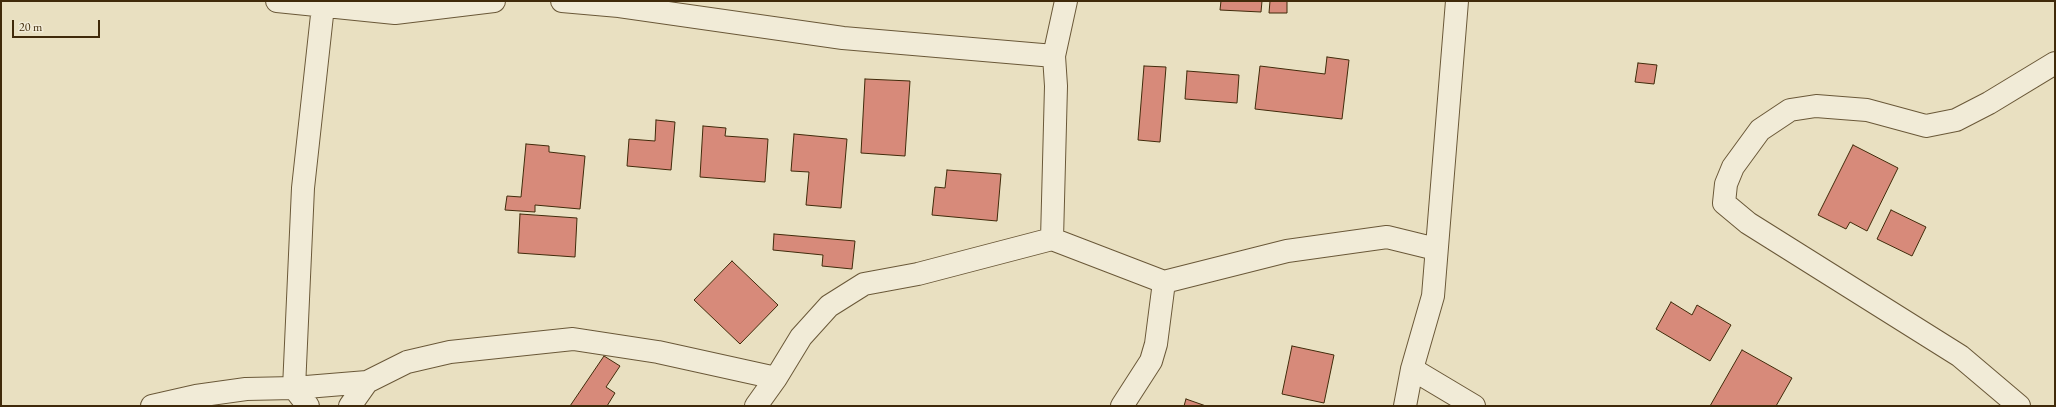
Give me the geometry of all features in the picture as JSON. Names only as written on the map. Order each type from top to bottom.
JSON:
[{"type":"street","points":[[277,1],[395,13],[443,4],[494,1]]},
{"type":"street","points":[[562,1],[619,6],[842,38],[1054,56]]},
{"type":"street","points":[[1052,239],[1056,86],[1054,56],[1066,1]]},
{"type":"street","points":[[1404,406],[1412,369],[1433,296],[1457,1]]},
{"type":"street","points":[[308,406],[294,388],[303,188],[323,6]]},
{"type":"street","points":[[2019,406],[1960,356],[1748,223],[1724,203],[1726,184],[1733,167],[1760,130],[1790,110],[1816,106],[1867,110],[1926,126],[1956,120],[1989,103],[2055,63]]},
{"type":"street","points":[[756,406],[776,378],[800,337],[830,306],[864,284],[918,274],[1052,239],[1164,282],[1287,251],[1387,237],[1436,249]]},
{"type":"street","points":[[1122,406],[1151,360],[1156,344],[1164,282]]},
{"type":"street","points":[[152,406],[196,396],[246,389],[294,388],[368,382],[407,362],[450,352],[573,339],[658,352],[776,378]]},
{"type":"street","points":[[1412,369],[1474,406]]},
{"type":"street","points":[[350,406],[368,382]]},
{"type":"building","points":[[1221,1],[1262,1],[1261,12],[1220,10]]},
{"type":"building","points":[[1270,1],[1287,1],[1287,13],[1269,13]]},
{"type":"building","points":[[1327,57],[1349,60],[1342,119],[1255,109],[1260,66],[1325,74]]},
{"type":"building","points":[[1638,63],[1657,65],[1654,84],[1635,82]]},
{"type":"building","points":[[1144,66],[1166,67],[1160,142],[1138,140]]},
{"type":"building","points":[[1187,71],[1239,75],[1237,103],[1185,99]]},
{"type":"building","points":[[865,79],[910,81],[905,156],[861,153]]},
{"type":"building","points":[[656,120],[675,122],[671,170],[627,166],[629,139],[655,141]]},
{"type":"building","points":[[703,126],[726,128],[725,136],[768,139],[765,182],[700,177]]},
{"type":"building","points":[[794,134],[847,139],[841,208],[806,205],[809,172],[791,171]]},
{"type":"building","points":[[526,144],[549,146],[549,152],[585,156],[580,209],[535,205],[535,212],[505,210],[507,196],[521,197]]},
{"type":"building","points":[[1853,145],[1898,168],[1867,231],[1850,222],[1846,229],[1818,215]]},
{"type":"building","points":[[947,170],[1001,174],[997,221],[932,215],[935,187],[945,188]]},
{"type":"building","points":[[1891,210],[1926,227],[1912,256],[1877,239]]},
{"type":"building","points":[[520,214],[577,218],[575,257],[518,253]]},
{"type":"building","points":[[774,234],[855,241],[852,269],[822,266],[823,255],[773,250]]},
{"type":"building","points":[[732,261],[778,305],[740,344],[694,300]]},
{"type":"building","points":[[1671,302],[1692,315],[1697,305],[1731,325],[1710,361],[1656,329]]},
{"type":"building","points":[[1292,346],[1334,355],[1324,403],[1282,394]]},
{"type":"building","points":[[1742,350],[1792,378],[1776,406],[1710,406]]},
{"type":"building","points":[[604,356],[620,366],[606,387],[615,393],[607,406],[570,406]]},
{"type":"building","points":[[1186,399],[1206,406],[1184,406]]}]
